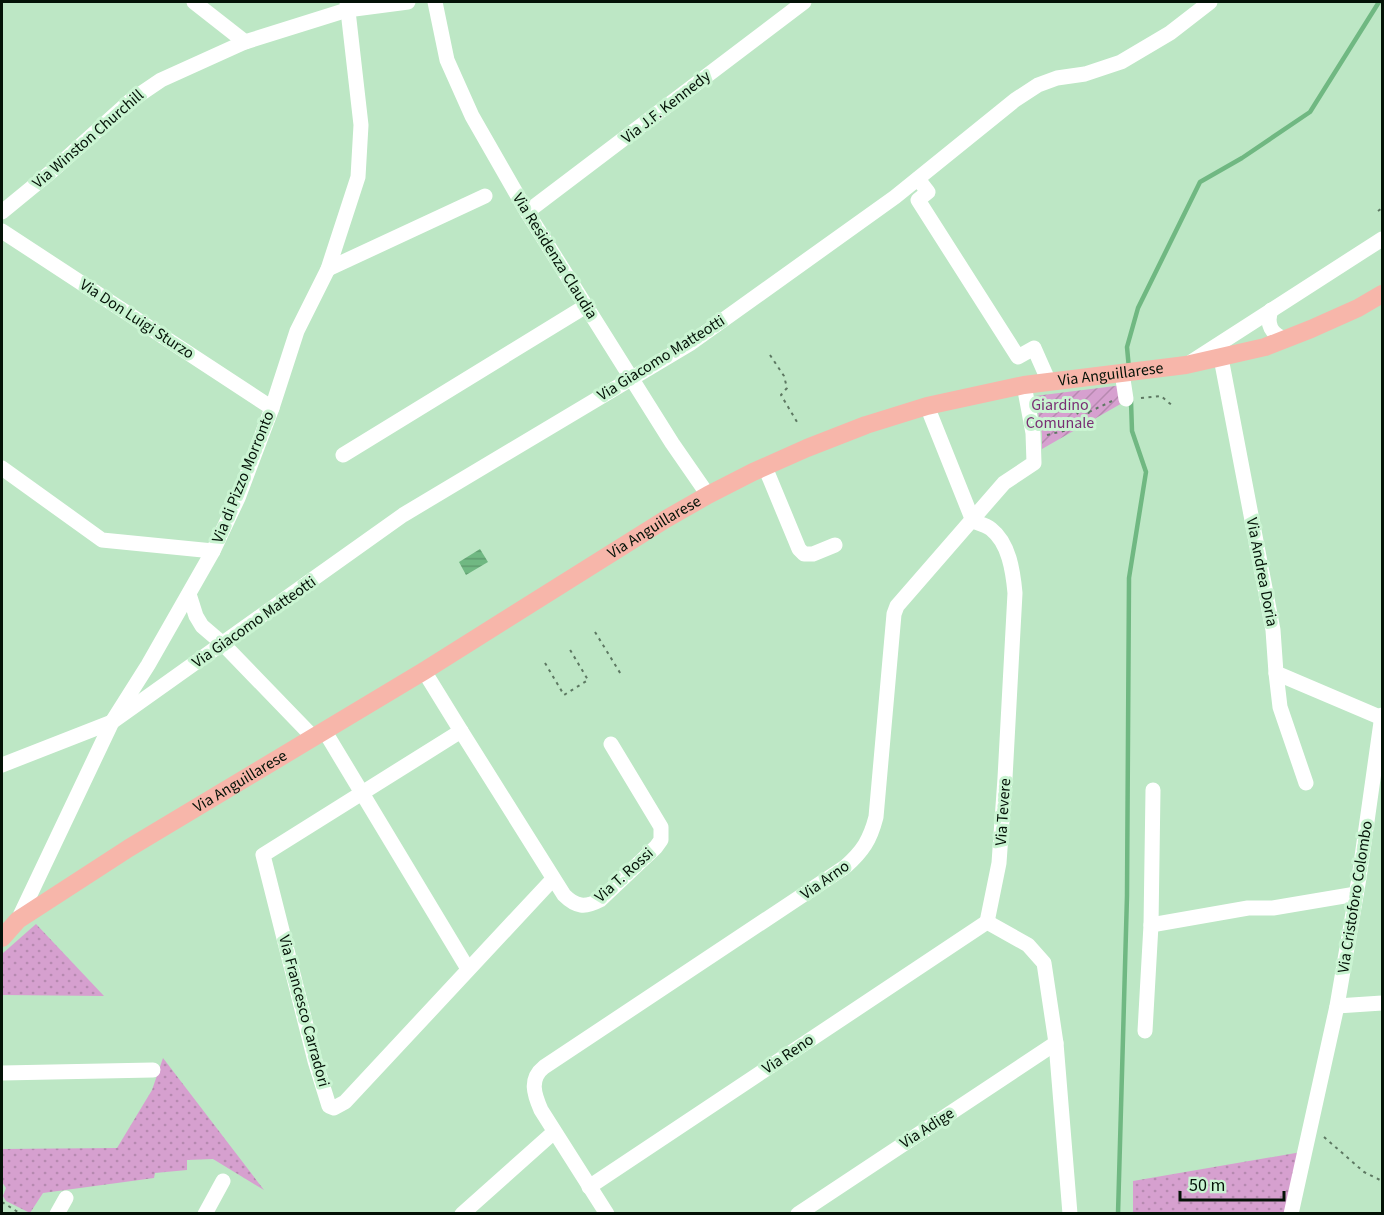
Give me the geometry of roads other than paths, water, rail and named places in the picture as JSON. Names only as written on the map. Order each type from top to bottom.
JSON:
[{"type":"main road","name":"Via Anguillarese","points":[[2,938],[18,921],[129,848],[424,671],[666,519],[765,467],[866,425],[927,406],[1024,385],[1186,365],[1221,358],[1286,339],[1358,308],[1383,294]]},
{"type":"street","points":[[194,2],[245,42]]},
{"type":"street","name":"Via Winston Churchill","points":[[2,212],[52,171],[130,100],[161,80],[245,42],[347,6],[408,2]]},
{"type":"street","name":"Via Residenza Claudia","points":[[435,2],[447,60],[461,95],[527,212],[630,378],[708,495]]},
{"type":"street","name":"Via J.F. Kennedy","points":[[527,212],[804,2]]},
{"type":"street","name":"Via Giacomo Matteotti","points":[[2,765],[112,722],[403,515],[691,343],[918,178],[1015,100],[1038,85],[1057,78],[1085,74],[1121,62],[1170,33],[1210,2]]},
{"type":"street","name":"Via di Pizzo Morronto","points":[[18,921],[112,722],[148,665],[213,551],[238,498],[272,408],[297,331],[328,269],[358,177],[361,125],[347,6]]},
{"type":"street","points":[[918,178],[928,192],[918,200],[1018,357],[1034,348],[1049,382]]},
{"type":"street","points":[[328,269],[485,196]]},
{"type":"street","name":"Via Don Luigi Sturzo","points":[[2,231],[272,408]]},
{"type":"street","points":[[1186,365],[1383,239]]},
{"type":"street","points":[[344,455],[586,306]]},
{"type":"street","points":[[1271,310],[1268,318],[1270,329],[1279,337],[1286,339]]},
{"type":"street","name":"Via Andrea Doria","points":[[1221,358],[1274,630],[1280,707],[1306,783]]},
{"type":"street","points":[[1122,373],[1126,399]]},
{"type":"street","points":[[927,406],[973,521],[1004,483],[1034,463],[1033,441],[1024,385]]},
{"type":"street","points":[[765,467],[799,549],[804,554],[813,554],[835,545]]},
{"type":"street","points":[[2,468],[102,540],[213,551]]},
{"type":"street","name":"Via Tevere","points":[[973,521],[990,528],[1002,541],[1013,576],[1015,592],[999,863],[987,922]]},
{"type":"street","name":"Via Arno","points":[[554,1132],[536,1099],[534,1078],[537,1072],[845,867],[861,853],[870,837],[876,817],[894,614],[897,606],[973,521]]},
{"type":"street","points":[[189,594],[202,626],[318,733],[362,793],[468,969]]},
{"type":"street","name":"Via T. Rossi","points":[[424,671],[553,879],[571,902],[579,906],[590,905],[600,900],[661,840],[661,827],[611,744]]},
{"type":"street","points":[[1276,673],[1382,717]]},
{"type":"street","name":"Via Cristoforo Colombo","points":[[1291,1214],[1337,1006],[1382,717]]},
{"type":"street","points":[[362,793],[461,731]]},
{"type":"street","points":[[1145,1031],[1151,925],[1153,790]]},
{"type":"street","name":"Via Francesco Carradori","points":[[362,793],[263,855],[315,1061],[329,1106],[334,1108],[345,1102],[553,879]]},
{"type":"street","points":[[1151,925],[1248,908],[1273,908],[1356,894]]},
{"type":"street","points":[[987,922],[1028,945],[1044,963],[1056,1043],[1068,1213]]},
{"type":"street","name":"Via Reno","points":[[589,1186],[987,922]]},
{"type":"street","points":[[1337,1006],[1383,1003]]},
{"type":"street","name":"Via Adige","points":[[798,1214],[1056,1043]]},
{"type":"street","points":[[2,1073],[153,1070]]},
{"type":"street","points":[[462,1214],[554,1132],[607,1214]]},
{"type":"street","points":[[205,1214],[223,1181]]},
{"type":"street","points":[[57,1214],[66,1198]]},
{"type":"waterway","points":[[1129,369],[1127,347],[1138,308],[1200,182],[1242,158],[1310,112],[1379,2]]},
{"type":"waterway","points":[[1118,1214],[1127,896],[1129,578],[1146,472],[1132,431],[1131,401]]},
{"type":"park label","name":"Giardino Comunale","points":[[1060,414]]}]
